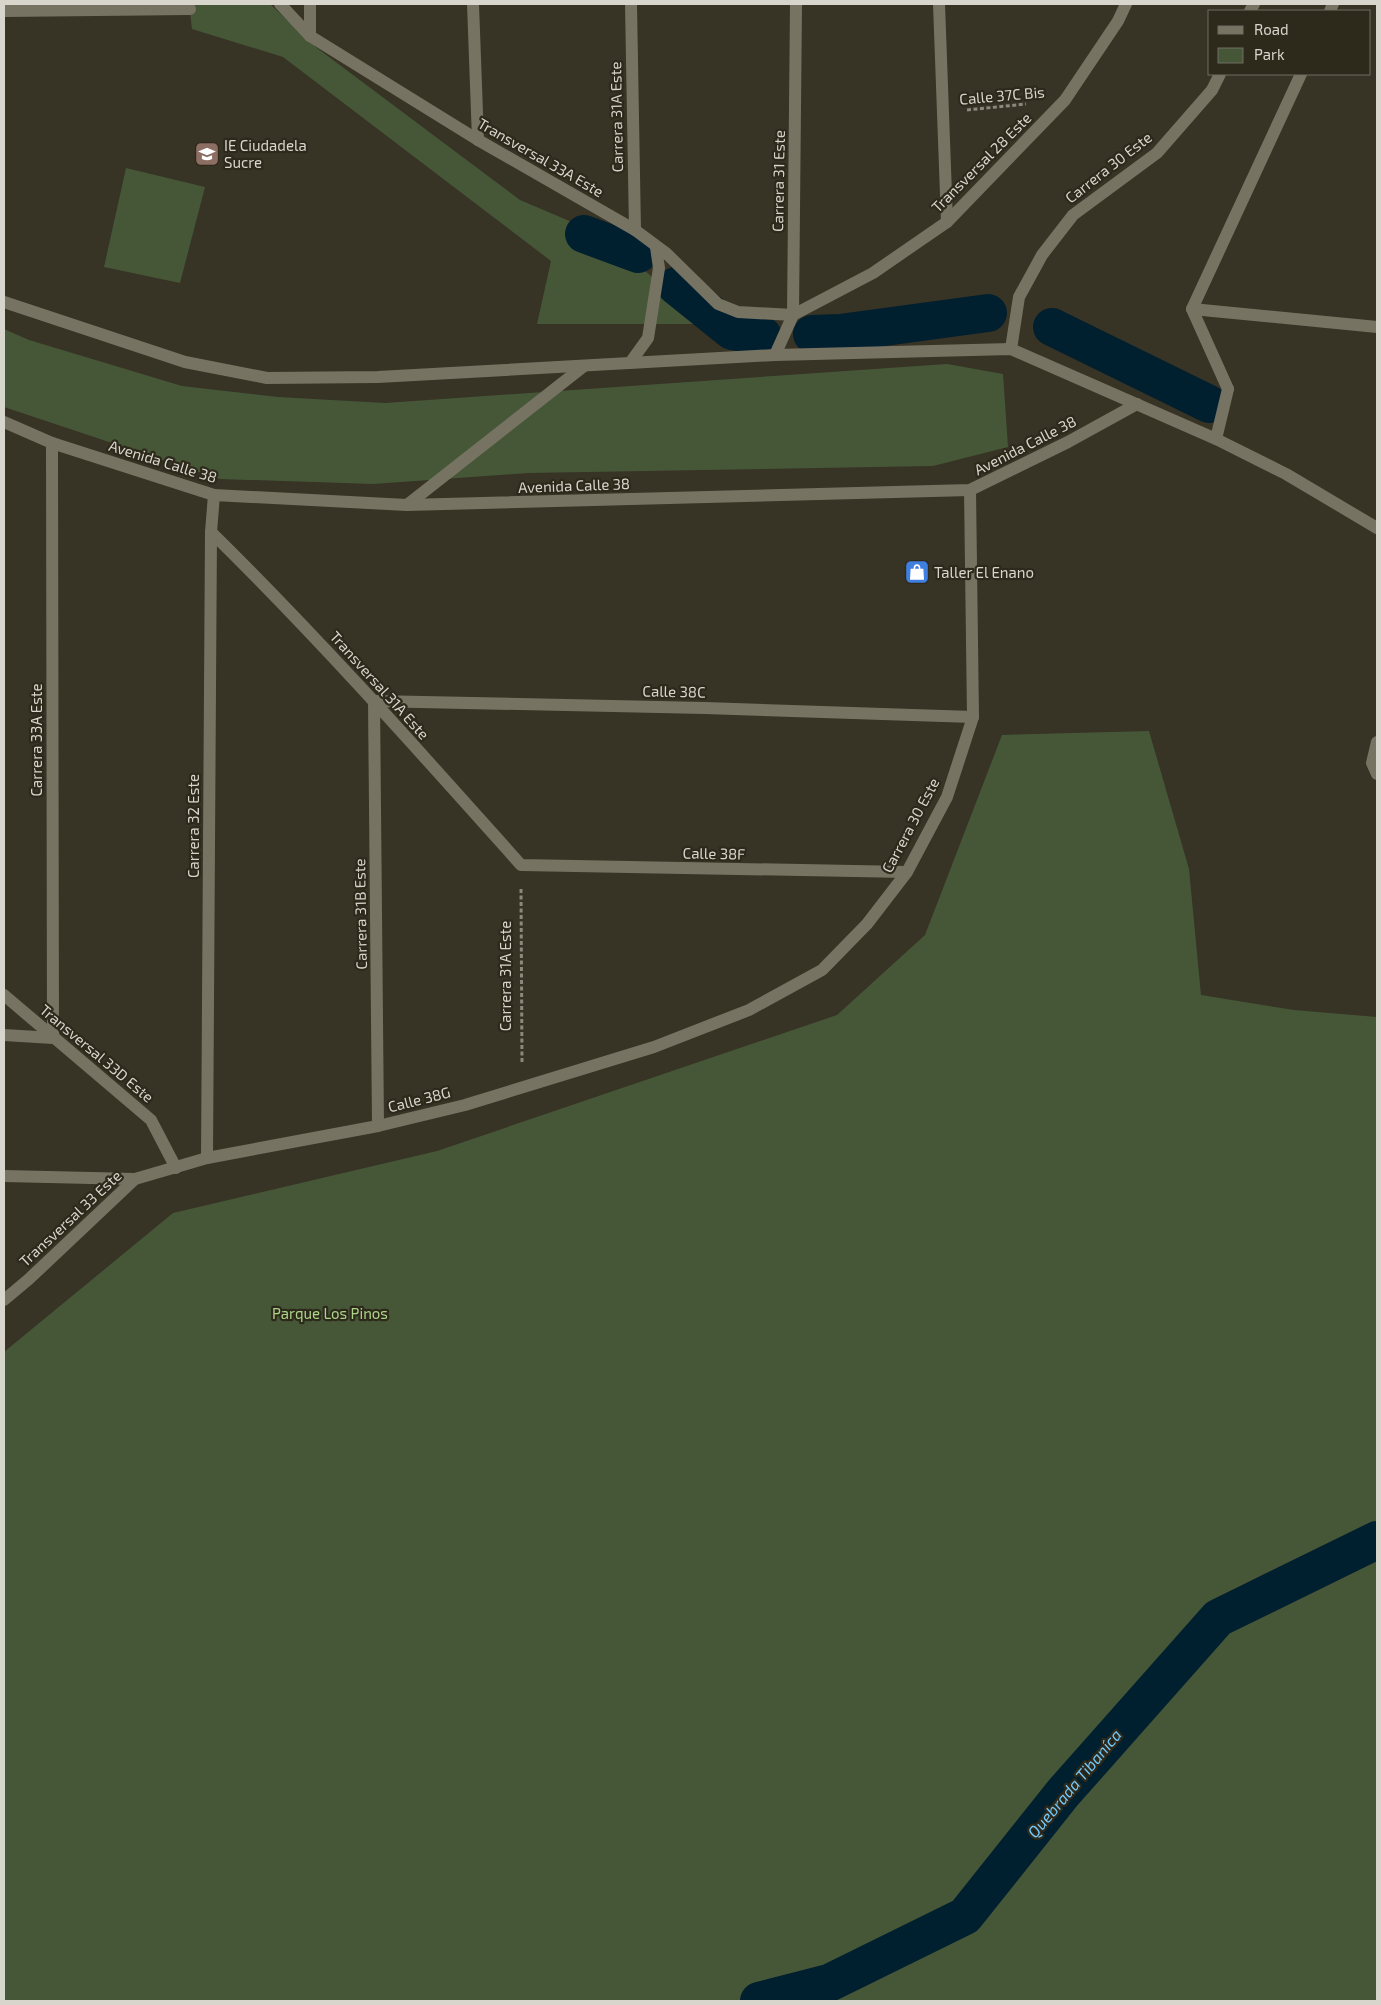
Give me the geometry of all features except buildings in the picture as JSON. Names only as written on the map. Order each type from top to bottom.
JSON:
[{"type":"street","name":"Transversal 33A Este","points":[[280,4],[310,36],[478,140],[634,230],[666,254],[718,304],[738,312],[793,315]]},
{"type":"street","points":[[310,4],[310,36]]},
{"type":"street","points":[[473,4],[478,140]]},
{"type":"street","name":"Carrera 31A Este","points":[[631,4],[634,230]]},
{"type":"street","name":"Carrera 31 Este","points":[[775,355],[793,315],[796,4]]},
{"type":"street","points":[[939,4],[947,222]]},
{"type":"street","name":"Transversal 28 Este","points":[[793,315],[873,273],[947,222],[1065,100],[1118,21],[1126,4]]},
{"type":"street","points":[[4,11],[190,9]]},
{"type":"street","name":"Carrera 30 Este","points":[[1012,349],[1020,297],[1042,255],[1073,215],[1157,153],[1212,90],[1220,75]]},
{"type":"street","points":[[1216,439],[1228,389],[1192,309],[1301,75]]},
{"type":"street","points":[[630,363],[648,338],[659,268],[656,247]]},
{"type":"street","points":[[4,302],[185,362],[267,378],[378,378],[775,355],[1012,349],[1216,439],[1286,474],[1377,528]]},
{"type":"street","points":[[1192,309],[1377,328]]},
{"type":"street","points":[[407,505],[584,366]]},
{"type":"street","name":"Avenida Calle 38","points":[[4,422],[52,443],[214,495],[407,505],[970,490],[1068,442],[1137,404]]},
{"type":"street","name":"Carrera 33A Este","points":[[52,443],[53,1038]]},
{"type":"street","name":"Carrera 30 Este","points":[[822,970],[868,924],[907,872],[947,797],[974,717],[970,490]]},
{"type":"street","name":"Carrera 32 Este","points":[[207,1158],[211,532],[214,495]]},
{"type":"street","name":"Transversal 31A Este","points":[[211,532],[276,596],[374,701],[521,866]]},
{"type":"street","name":"Calle 38C","points":[[374,701],[705,708],[974,717]]},
{"type":"street","name":"Carrera 31B Este","points":[[374,701],[378,1126]]},
{"type":"street","points":[[1377,742],[1372,763],[1377,774]]},
{"type":"street","name":"Calle 38F","points":[[521,866],[907,872]]},
{"type":"street","name":"Calle 38G","points":[[4,1176],[135,1179],[207,1158],[378,1126],[465,1105],[654,1047],[750,1010],[822,970]]},
{"type":"street","name":"Transversal 33D Este","points":[[4,995],[151,1120],[176,1168]]},
{"type":"street","points":[[4,1035],[53,1038]]},
{"type":"street","name":"Transversal 33 Este","points":[[4,1300],[29,1280],[135,1179]]},
{"type":"path","name":"Calle 37C Bis","points":[[942,112],[1065,100]]},
{"type":"path","name":"Carrera 31A Este","points":[[521,866],[522,1087]]},
{"type":"green space","points":[[189,4],[270,4],[317,48],[520,200],[607,237],[705,324],[537,324],[551,261],[283,57],[192,29]]},
{"type":"green space","points":[[126,168],[205,187],[180,283],[104,267]]},
{"type":"green space","points":[[4,329],[29,340],[182,386],[278,397],[385,403],[947,364],[1003,374],[1008,447],[933,466],[528,473],[373,484],[220,479],[4,407]]},
{"type":"green space","name":"Parque Los Pinos","points":[[1149,731],[1189,869],[1201,995],[1294,1010],[1377,1017],[1377,2001],[4,2001],[4,1352],[173,1213],[437,1151],[837,1015],[925,935],[1002,735]]},
{"type":"waterway","points":[[584,234],[638,254]]},
{"type":"waterway","points":[[676,286],[732,331],[763,336]]},
{"type":"waterway","points":[[812,334],[840,333],[988,313]]},
{"type":"waterway","points":[[1052,327],[1209,404]]},
{"type":"waterway","name":"Quebrada Tibaníca","points":[[759,2001],[829,1983],[965,1916],[1063,1793],[1218,1618],[1377,1540]]},
{"type":"place","name":"IE Ciudadela Sucre","points":[[207,154]]},
{"type":"place","name":"Taller El Enano","points":[[917,572]]}]
